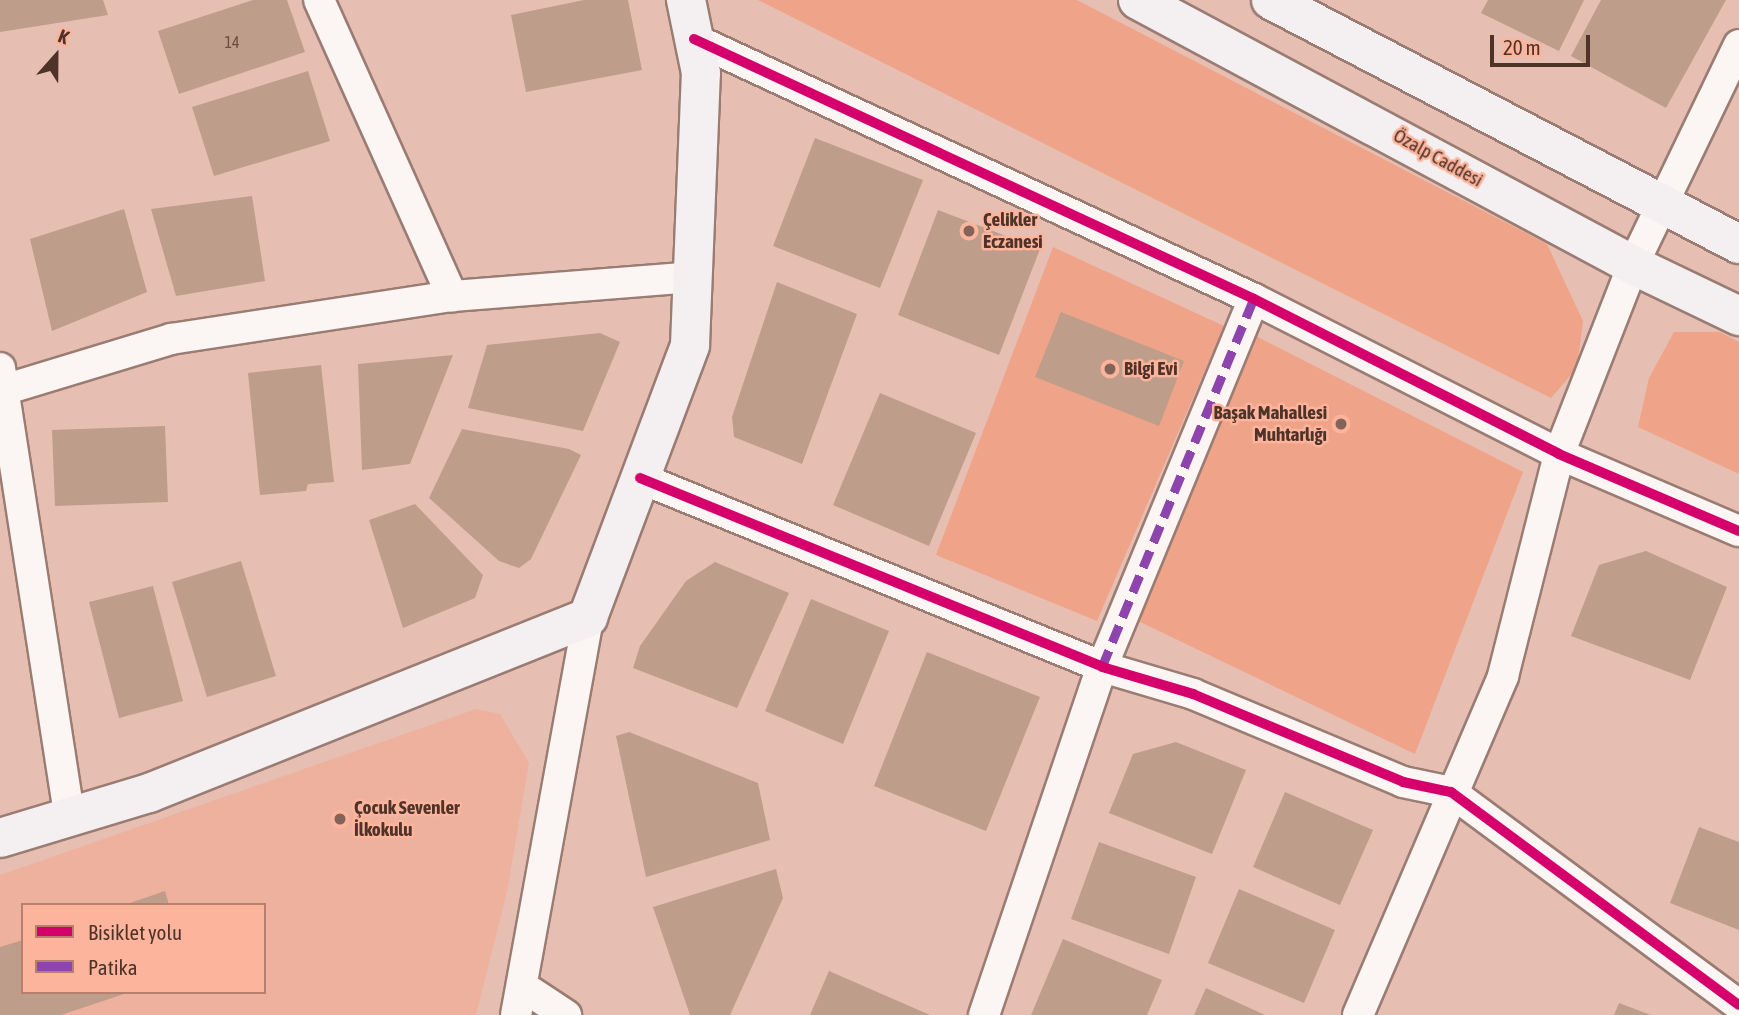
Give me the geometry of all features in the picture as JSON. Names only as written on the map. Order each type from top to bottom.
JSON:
[{"type":"street","points":[[319,0],[452,296]]},
{"type":"street","points":[[516,1015],[588,617],[690,345],[701,73],[686,0]]},
{"type":"street","name":"Özalp Caddesi","points":[[1138,0],[1633,265],[1739,316]]},
{"type":"street","points":[[1271,0],[1739,244]]},
{"type":"street","points":[[694,39],[1254,299],[1559,454],[1739,531]]},
{"type":"street","points":[[1358,1015],[1451,792],[1503,676],[1559,454],[1633,265],[1660,203],[1739,45]]},
{"type":"street","points":[[70,818],[1,383],[171,339],[452,296],[693,277]]},
{"type":"street","points":[[984,1015],[1102,667],[1254,299]]},
{"type":"street","points":[[640,478],[1102,667],[1193,694],[1403,782],[1451,792],[1739,1005]]},
{"type":"street","points":[[0,838],[149,793],[588,617]]},
{"type":"street","points":[[522,986],[566,1015]]},
{"type":"shaded area","points":[[758,0],[1077,0],[1547,244],[1583,321],[1577,368],[1551,398]]},
{"type":"shaded area","points":[[1053,247],[1224,326],[1097,621],[936,555]]},
{"type":"shaded area","points":[[1674,332],[1720,332],[1739,342],[1739,474],[1638,427],[1649,378]]},
{"type":"shaded area","points":[[1256,336],[1523,472],[1415,754],[1138,621]]},
{"type":"shaded area","name":"Çocuk Sevenler İlkokulu","points":[[476,709],[500,714],[529,763],[507,892],[476,1015],[0,1015],[0,875]]},
{"type":"building","points":[[0,0],[103,0],[108,15],[0,32]]},
{"type":"building","points":[[253,0],[287,0],[305,52],[179,94],[158,31]]},
{"type":"building","points":[[584,0],[628,0],[642,70],[526,92],[511,15]]},
{"type":"building","points":[[1488,0],[1584,0],[1559,51],[1481,13]]},
{"type":"building","points":[[1601,0],[1726,0],[1666,108],[1571,56]]},
{"type":"building","points":[[308,71],[330,141],[214,176],[192,107]]},
{"type":"building","points":[[815,138],[923,180],[880,288],[773,246]]},
{"type":"building","points":[[252,196],[265,281],[176,296],[151,209]]},
{"type":"building","points":[[124,209],[147,292],[52,331],[30,239]]},
{"type":"building","points":[[938,210],[1040,249],[999,355],[898,315]]},
{"type":"building","points":[[777,282],[857,314],[802,464],[734,437],[732,417]]},
{"type":"building","name":"Bilgi Evi","points":[[1061,312],[1184,361],[1159,426],[1035,377]]},
{"type":"building","points":[[600,333],[620,342],[583,431],[468,408],[487,345]]},
{"type":"building","points":[[453,355],[410,464],[362,470],[358,364]]},
{"type":"building","points":[[321,365],[334,482],[308,484],[306,491],[260,495],[248,373]]},
{"type":"building","points":[[880,393],[976,433],[929,546],[833,505]]},
{"type":"building","points":[[165,426],[168,502],[55,506],[52,430]]},
{"type":"building","points":[[462,429],[569,449],[581,455],[531,559],[519,568],[499,561],[429,498]]},
{"type":"building","points":[[415,504],[483,575],[475,598],[403,628],[369,520]]},
{"type":"building","points":[[1646,551],[1727,587],[1690,680],[1571,636],[1599,565]]},
{"type":"building","points":[[241,561],[276,676],[207,697],[172,582]]},
{"type":"building","points":[[715,562],[789,593],[737,708],[633,668],[640,646],[686,581]]},
{"type":"building","points":[[153,586],[183,701],[119,718],[89,602]]},
{"type":"building","points":[[811,599],[889,631],[843,744],[765,711]]},
{"type":"building","points":[[927,652],[1040,697],[986,831],[874,786]]},
{"type":"building","points":[[629,732],[758,783],[770,840],[646,877],[616,736]]},
{"type":"building","points":[[1176,742],[1246,770],[1212,854],[1109,813],[1133,754]]},
{"type":"building","points":[[1285,792],[1373,830],[1340,905],[1253,867]]},
{"type":"building","points":[[1699,827],[1739,842],[1739,930],[1670,903]]},
{"type":"building","points":[[1099,842],[1196,877],[1169,954],[1071,919]]},
{"type":"building","points":[[776,869],[783,898],[730,1015],[690,1015],[653,907]]},
{"type":"building","points":[[1239,889],[1335,930],[1304,1003],[1208,963]]},
{"type":"building","points":[[165,891],[168,903],[130,903]]},
{"type":"building","points":[[1063,939],[1162,980],[1147,1015],[1031,1015]]},
{"type":"building","points":[[21,941],[21,994],[124,994],[61,1015],[0,1015],[0,947]]},
{"type":"building","points":[[829,971],[930,1015],[810,1015]]},
{"type":"building","points":[[1206,988],[1265,1015],[1194,1015]]},
{"type":"building","points":[[1619,1003],[1651,1015],[1614,1015]]},
{"type":"marked path","points":[[1102,667],[1254,299]]},
{"type":"cycle path","points":[[694,39],[1254,299],[1559,454],[1739,531]]},
{"type":"cycle path","points":[[640,478],[1102,667],[1193,694],[1403,782],[1451,792],[1739,1005]]},
{"type":"place","name":"Çelikler Eczanesi","points":[[969,231]]},
{"type":"place","name":"Bilgi Evi","points":[[1110,369]]},
{"type":"place","name":"Başak Mahallesi Muhtarlığı","points":[[1341,424]]},
{"type":"place","name":"Çocuk Sevenler İlkokulu","points":[[340,819]]}]
